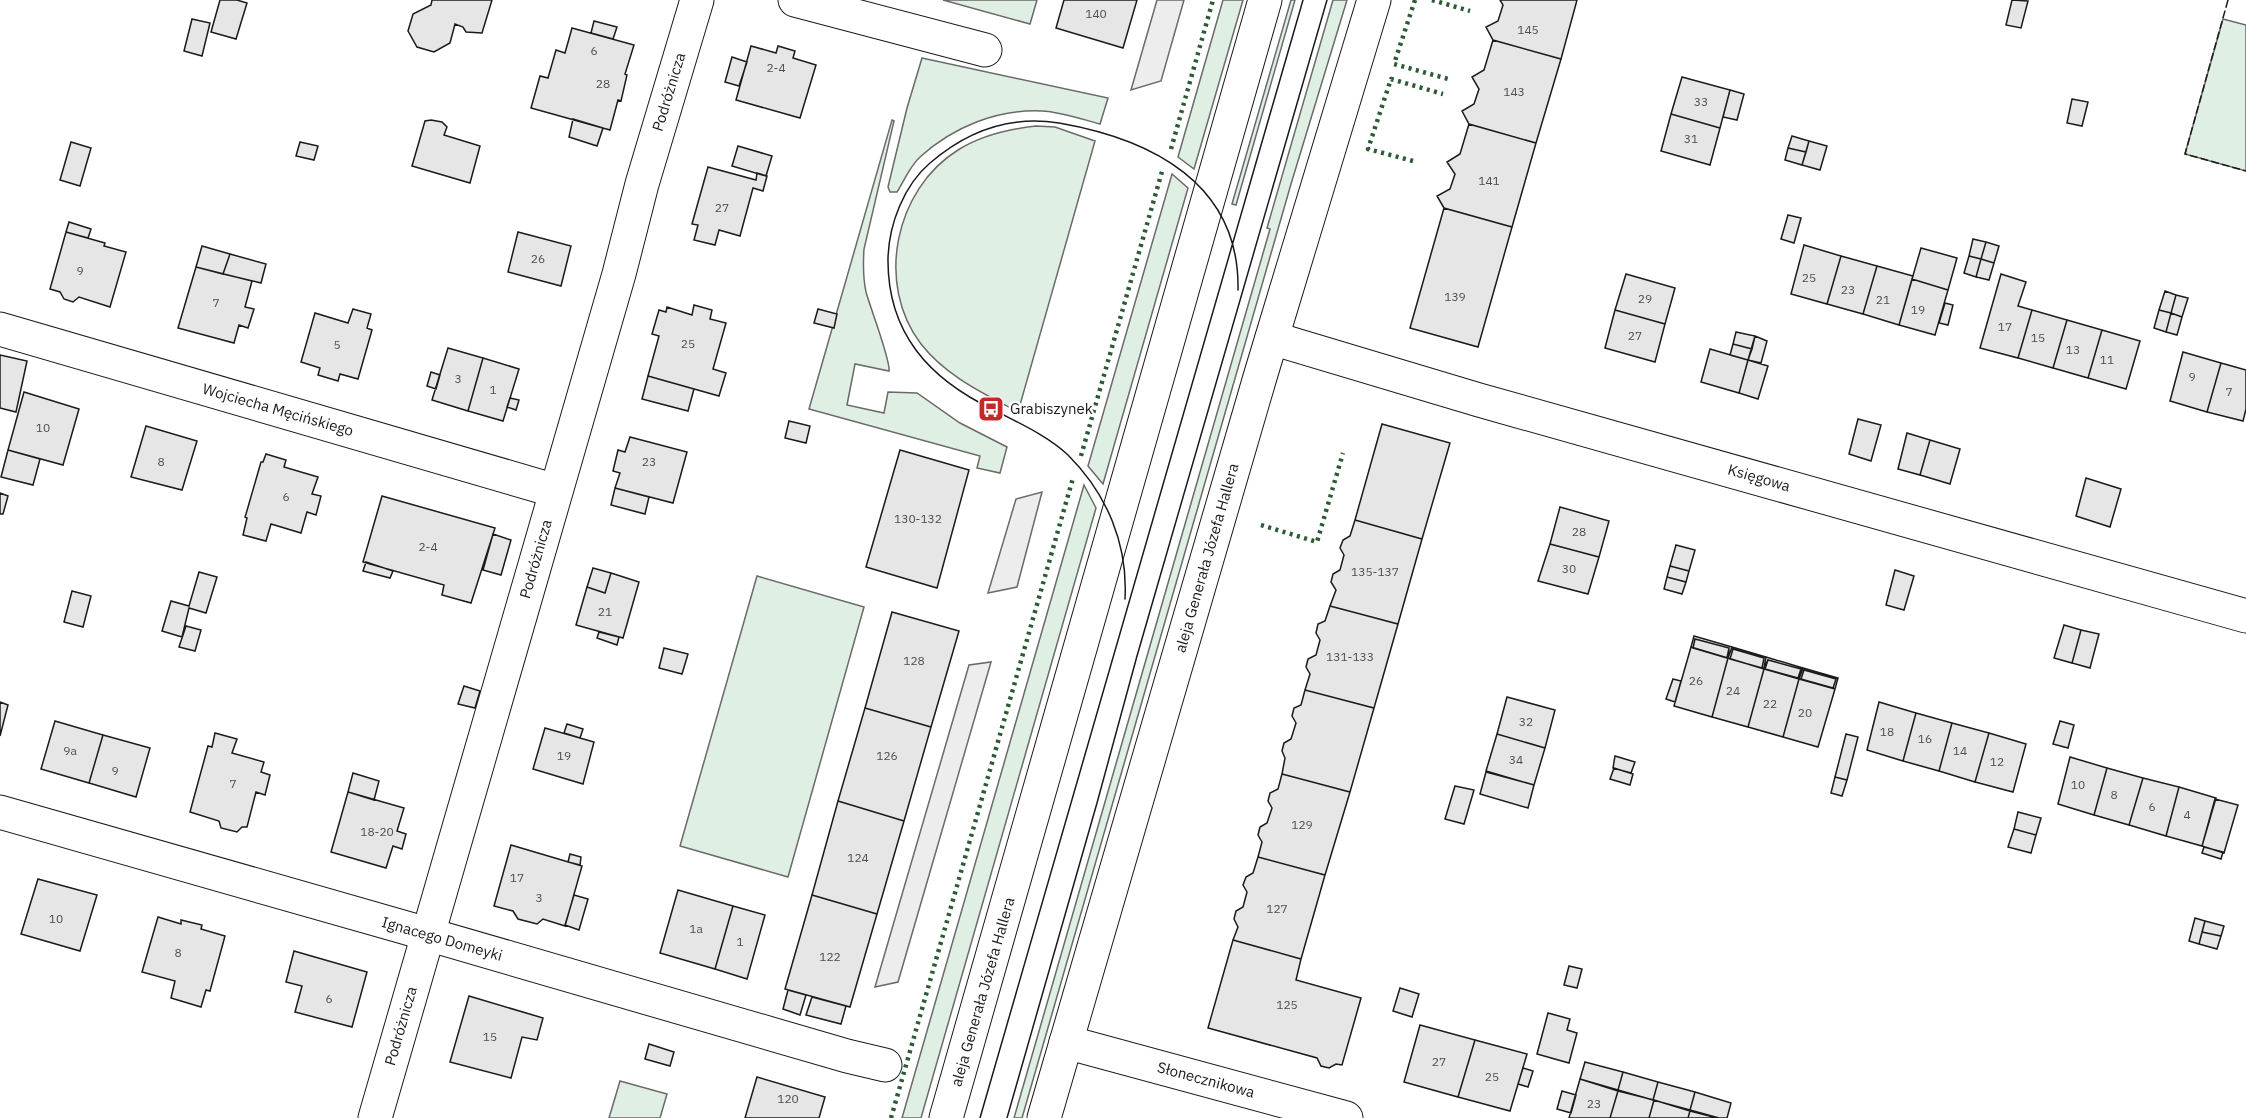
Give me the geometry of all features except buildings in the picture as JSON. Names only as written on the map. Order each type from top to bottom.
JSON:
[{"type":"street","name":"Podróżnicza","points":[[375,1118],[619,274],[642,184],[697,0]]},
{"type":"street","points":[[795,0],[985,50]]},
{"type":"street","name":"aleja Generała Józefa Hallera","points":[[946,1118],[1265,0]]},
{"type":"street","name":"aleja Generała Józefa Hallera","points":[[1044,1118],[1272,338],[1374,0]]},
{"type":"street","name":"Wojciecha Męcińskiego","points":[[0,329],[556,491]]},
{"type":"street","name":"Księgowa","points":[[1272,338],[1479,400],[2246,616]]},
{"type":"street","name":"Ignacego Domeyki","points":[[0,812],[885,1065]]},
{"type":"street","name":"Słonecznikowa","points":[[1066,1042],[1346,1118]]},
{"type":"green space","points":[[943,0],[1037,0],[1030,24]]},
{"type":"green space","points":[[1223,0],[1243,0],[1194,169],[1178,157]]},
{"type":"green space","points":[[1291,0],[1295,0],[1236,205],[1232,204]]},
{"type":"green space","points":[[1333,0],[1347,0],[1291,184],[1022,1118],[1014,1118],[1270,229],[1267,228]]},
{"type":"green space","points":[[2223,19],[2246,25],[2246,171],[2185,154]]},
{"type":"green space","points":[[922,58],[1108,98],[1100,124],[1064,114],[1042,111],[1009,113],[976,122],[933,146],[913,165],[897,192],[890,192],[888,187]]},
{"type":"green space","points":[[892,120],[894,121],[864,249],[863,266],[866,292],[884,346],[889,371],[855,364],[847,405],[884,413],[888,392],[917,393],[960,423],[1007,447],[1000,473],[977,468],[980,456],[809,409]]},
{"type":"green space","points":[[1036,126],[1055,127],[1095,141],[1018,412],[953,375],[921,344],[907,320],[899,294],[896,267],[899,239],[906,213],[919,188],[936,167],[958,150],[977,140],[1006,131]]},
{"type":"green space","points":[[1172,174],[1188,188],[1103,484],[1088,466]]},
{"type":"green space","points":[[1084,485],[1096,508],[921,1118],[902,1118]]},
{"type":"green space","points":[[757,576],[864,607],[788,877],[680,846]]},
{"type":"green space","points":[[620,1081],[667,1094],[660,1118],[609,1118]]},
{"type":"shaded area","points":[[1157,0],[1184,0],[1161,81],[1131,90]]},
{"type":"shaded area","points":[[1042,492],[1017,587],[988,593],[1016,499]]},
{"type":"shaded area","points":[[991,662],[898,982],[875,987],[969,665]]},
{"type":"tram line","points":[[980,1118],[1303,0]]},
{"type":"tram line","points":[[1007,1118],[1137,656],[1327,0]]},
{"type":"tram line","points":[[1125,599],[1123,559],[1119,540],[1104,503],[1082,470],[1052,442],[950,384],[916,350],[904,331],[895,309],[890,285],[888,258],[895,219],[906,194],[921,172],[944,152],[974,134],[1023,121],[1059,123],[1093,130],[1157,155],[1184,172],[1206,194],[1224,221],[1235,253],[1238,290]]},
{"type":"hedge","points":[[1171,149],[1213,0]]},
{"type":"hedge","points":[[1415,0],[1394,64],[1452,80]]},
{"type":"hedge","points":[[1432,0],[1470,11]]},
{"type":"hedge","points":[[1413,161],[1368,149],[1391,79],[1443,94]]},
{"type":"hedge","points":[[1081,456],[1163,168]]},
{"type":"hedge","points":[[1261,525],[1317,542],[1343,453]]},
{"type":"hedge","points":[[891,1118],[1073,478]]},
{"type":"fence","points":[[2228,0],[2185,154],[2246,171]]},
{"type":"place","name":"Grabiszynek","points":[[991,409]]}]
